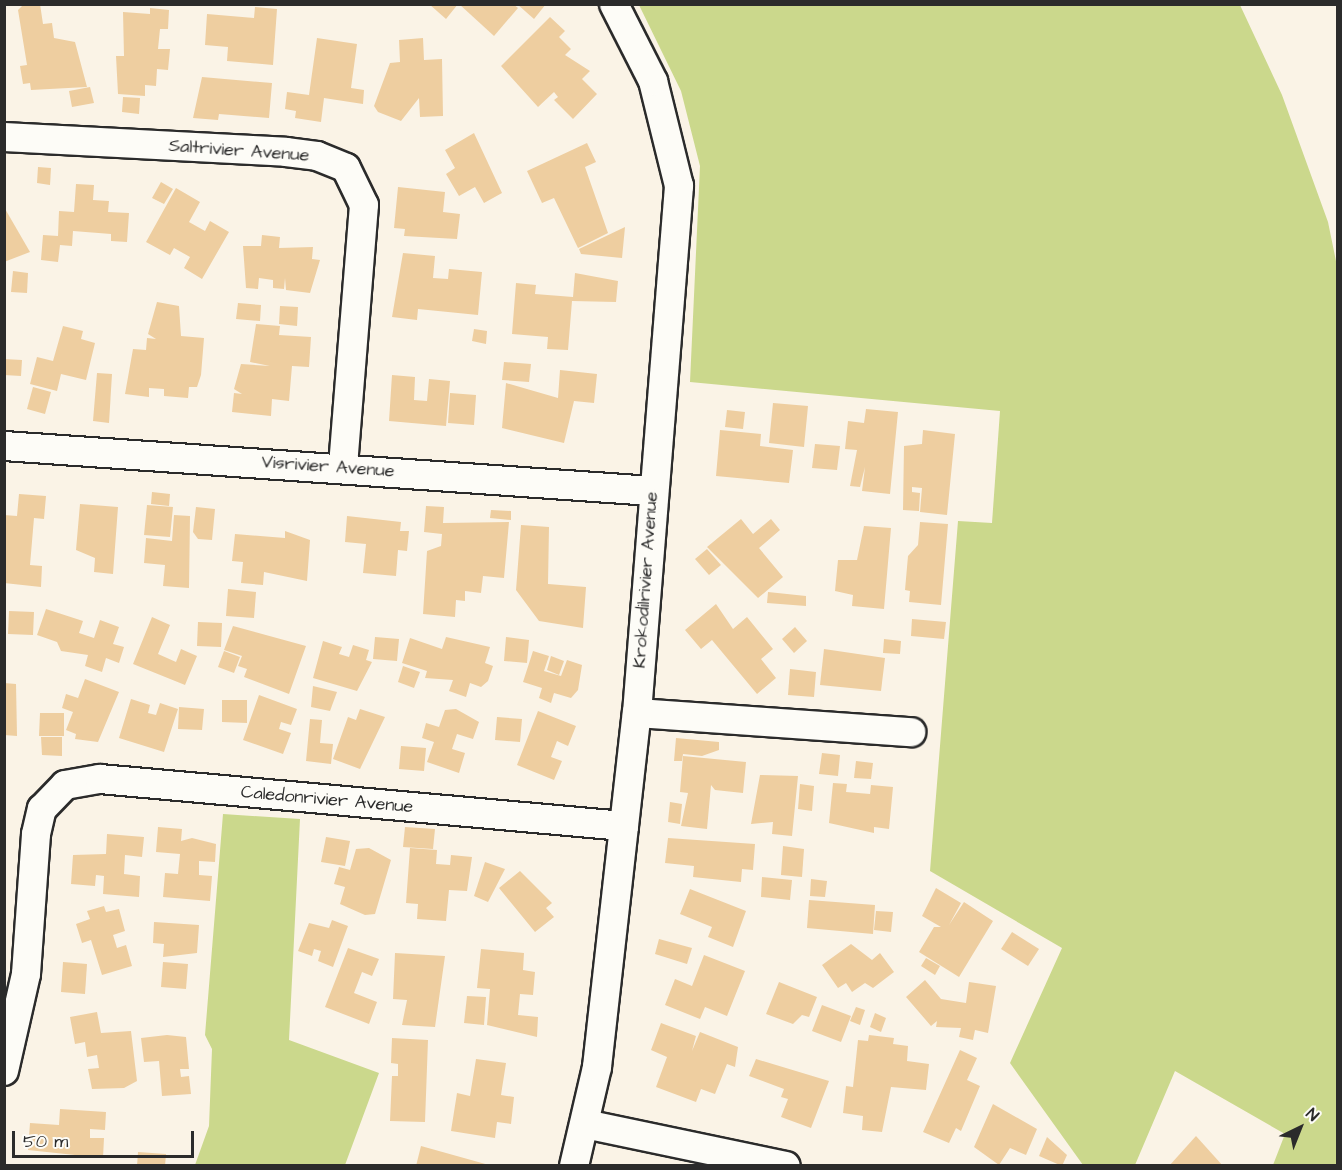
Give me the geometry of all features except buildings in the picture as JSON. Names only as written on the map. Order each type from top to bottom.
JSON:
[{"type":"street","name":"Krokodilrivier Avenue","points":[[574,1166],[585,1124],[637,713],[652,491],[679,186],[653,81],[614,4]]},
{"type":"street","name":"Saltrivier Avenue","points":[[4,137],[286,152],[317,156],[346,168],[364,205],[343,467]]},
{"type":"street","name":"Visrivier Avenue","points":[[4,446],[343,467],[652,491]]},
{"type":"street","points":[[637,713],[911,732]]},
{"type":"street","name":"Caledonrivier Avenue","points":[[16,972],[42,809],[65,785],[100,779],[624,826]]},
{"type":"street","points":[[4,1071],[16,972]]},
{"type":"street","points":[[585,1124],[786,1166]]},
{"type":"green space","points":[[639,5],[1240,5],[1282,95],[1328,222],[1337,266],[1337,1165],[1273,1165],[1285,1134],[1175,1071],[1135,1165],[1083,1165],[1010,1063],[1062,948],[930,871],[958,521],[992,523],[1000,411],[690,382],[700,166],[681,91]]},
{"type":"green space","points":[[223,814],[300,819],[289,1040],[379,1073],[345,1165],[195,1165],[209,1126],[212,1049],[205,1035]]}]
